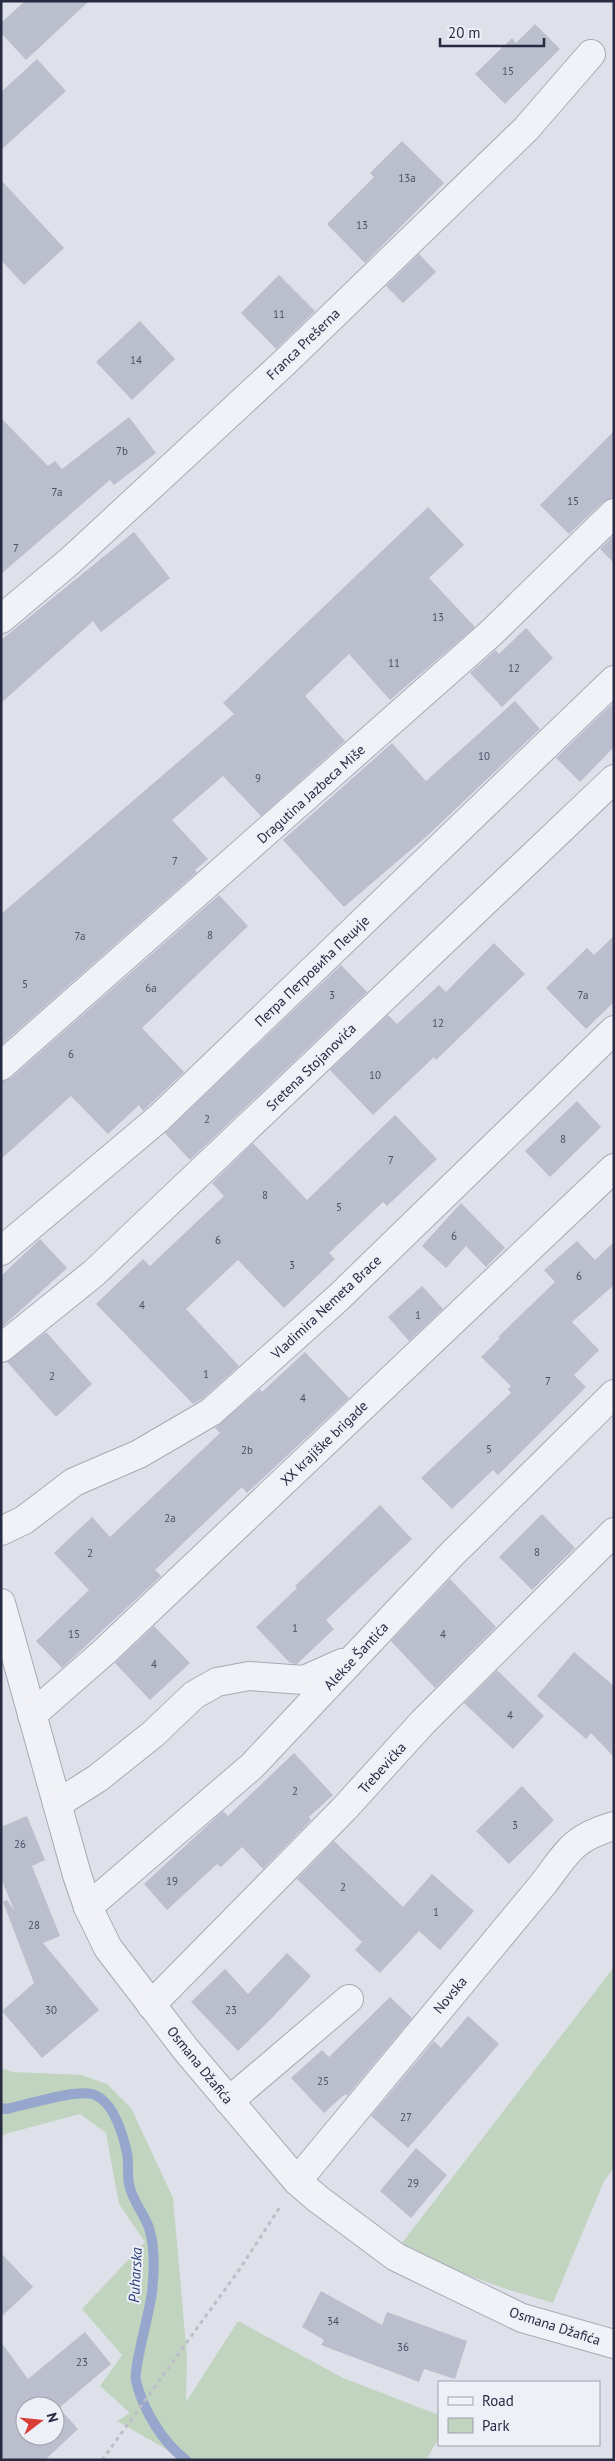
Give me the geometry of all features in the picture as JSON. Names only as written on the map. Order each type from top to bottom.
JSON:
[{"type":"street","name":"Franca Prešerna","points":[[1,619],[70,561],[284,363],[526,129],[591,54]]},
{"type":"street","name":"Dragutina Jazbeca Miše","points":[[1,1066],[490,634],[614,514]]},
{"type":"street","name":"Петра Петровића Пеције","points":[[1,1251],[159,1118],[614,680]]},
{"type":"street","name":"Sretena Stojanovića","points":[[1,1348],[94,1273],[614,778]]},
{"type":"street","name":"Vladimira Nemeta Brace","points":[[1,1532],[24,1520],[74,1482],[140,1454],[211,1412],[338,1298],[614,1030]]},
{"type":"street","name":"XX krajiške brigade","points":[[32,1715],[104,1652],[614,1168]]},
{"type":"street","name":"Alekse Šantića","points":[[88,1907],[252,1766],[452,1554],[614,1394]]},
{"type":"street","name":"Trebevićka","points":[[151,2005],[344,1810],[423,1722],[614,1532]]},
{"type":"street","name":"Osmana Džafića","points":[[1,1602],[57,1804],[88,1907],[108,1948],[151,2005],[229,2101],[297,2181],[396,2257],[522,2318],[614,2344]]},
{"type":"street","points":[[57,1804],[98,1778],[153,1734],[194,1695],[217,1682],[249,1676],[304,1680],[325,1672],[356,1655]]},
{"type":"street","name":"Novska","points":[[297,2181],[544,1883],[570,1848],[590,1833],[614,1826]]},
{"type":"street","points":[[229,2101],[349,1999]]},
{"type":"path","points":[[102,2460],[175,2362],[239,2270],[297,2181]]},
{"type":"green space","points":[[614,1967],[614,2168],[604,2181],[553,2303],[503,2288],[454,2270],[402,2243]]},
{"type":"green space","points":[[1,2068],[13,2072],[82,2075],[107,2084],[131,2108],[173,2198],[187,2357],[186,2402],[238,2321],[343,2378],[438,2415],[438,2440],[426,2460],[185,2460],[117,2421],[130,2413],[100,2386],[122,2355],[82,2309],[145,2242],[119,2204],[106,2133],[80,2114],[5,2134],[1,2138]]},
{"type":"building","points":[[25,1],[89,1],[26,60],[1,33],[1,23]]},
{"type":"building","points":[[535,24],[560,49],[505,104],[475,74],[512,38],[516,43]]},
{"type":"building","points":[[37,59],[66,91],[1,150],[1,92]]},
{"type":"building","points":[[402,141],[444,183],[365,263],[327,224],[374,177],[370,173]]},
{"type":"building","points":[[1,180],[64,248],[24,285],[1,260]]},
{"type":"building","points":[[419,254],[436,272],[403,303],[386,286]]},
{"type":"building","points":[[279,275],[315,311],[276,349],[241,313]]},
{"type":"building","points":[[140,321],[175,359],[132,400],[96,362]]},
{"type":"building","points":[[129,417],[156,453],[114,485],[110,480],[1,574],[1,418],[48,466],[55,461],[62,469]]},
{"type":"building","points":[[614,431],[614,498],[603,502],[569,534],[540,505]]},
{"type":"building","points":[[428,507],[464,545],[429,578],[475,627],[390,700],[349,654],[305,696],[345,741],[261,816],[223,776],[172,820],[208,859],[195,870],[197,872],[1,1045],[1,914],[234,714],[223,703]]},
{"type":"building","points":[[134,532],[170,578],[101,632],[93,621],[1,703],[1,640]]},
{"type":"building","points":[[614,535],[614,563],[600,549]]},
{"type":"building","points":[[526,628],[553,658],[502,707],[470,673],[496,650],[499,654]]},
{"type":"building","points":[[515,701],[540,729],[427,836],[344,907],[283,840],[392,743],[426,781]]},
{"type":"building","points":[[614,702],[614,747],[580,782],[556,758]]},
{"type":"building","points":[[219,895],[248,926],[142,1028],[184,1072],[143,1111],[139,1105],[108,1134],[71,1096],[1,1159],[1,1081],[11,1078]]},
{"type":"building","points":[[614,936],[614,1002],[586,1029],[546,988],[587,948],[594,955]]},
{"type":"building","points":[[494,943],[525,974],[436,1060],[434,1057],[373,1115],[330,1070],[388,1015],[397,1024],[439,985],[446,992]]},
{"type":"building","points":[[341,965],[367,992],[190,1160],[165,1133]]},
{"type":"building","points":[[577,1101],[601,1127],[550,1177],[525,1151]]},
{"type":"building","points":[[395,1115],[437,1159],[387,1206],[383,1202],[329,1253],[335,1259],[284,1308],[238,1260],[186,1309],[239,1366],[202,1399],[193,1404],[96,1304],[143,1259],[150,1266],[224,1196],[212,1183],[253,1143],[307,1200]]},
{"type":"building","points":[[461,1203],[505,1248],[486,1267],[466,1246],[446,1268],[422,1246]]},
{"type":"building","points":[[40,1239],[67,1268],[1,1328],[1,1276]]},
{"type":"building","points":[[577,1241],[595,1260],[614,1242],[614,1285],[572,1322],[599,1350],[574,1375],[586,1387],[498,1475],[493,1470],[452,1509],[421,1478],[511,1393],[508,1389],[511,1386],[481,1357],[500,1338],[498,1337],[555,1282],[544,1270]]},
{"type":"building","points":[[422,1286],[443,1309],[409,1341],[388,1317]]},
{"type":"building","points":[[46,1332],[92,1384],[56,1417],[7,1362]]},
{"type":"building","points":[[305,1352],[349,1398],[247,1493],[242,1487],[155,1570],[161,1576],[62,1668],[36,1641],[89,1590],[54,1553],[92,1517],[110,1537],[220,1433],[215,1428],[260,1389],[262,1392]]},
{"type":"building","points":[[380,1505],[412,1539],[326,1620],[334,1629],[297,1664],[290,1663],[256,1627],[297,1588],[295,1586]]},
{"type":"building","points":[[542,1514],[575,1548],[532,1590],[499,1557]]},
{"type":"building","points":[[450,1579],[496,1627],[435,1688],[391,1641]]},
{"type":"building","points":[[154,1626],[190,1663],[150,1700],[115,1663]]},
{"type":"building","points":[[574,1652],[614,1686],[614,1757],[591,1733],[586,1739],[537,1696]]},
{"type":"building","points":[[497,1670],[544,1716],[513,1749],[464,1703]]},
{"type":"building","points":[[294,1753],[333,1795],[309,1817],[311,1820],[263,1869],[242,1847],[221,1867],[217,1864],[167,1910],[144,1884],[223,1811],[228,1816]]},
{"type":"building","points":[[522,1786],[554,1820],[509,1864],[476,1831]]},
{"type":"building","points":[[27,1816],[45,1860],[32,1866],[60,1936],[43,1943],[99,2010],[42,2058],[2,2011],[34,1983],[3,1902],[7,1900],[14,1910],[1,1878],[1,1827]]},
{"type":"building","points":[[334,1841],[403,1907],[432,1874],[474,1911],[440,1950],[419,1931],[380,1973],[355,1950],[362,1942],[297,1879]]},
{"type":"building","points":[[287,1953],[311,1976],[238,2051],[191,2002],[225,1969],[248,1994]]},
{"type":"building","points":[[390,1997],[412,2018],[347,2096],[345,2094],[324,2113],[291,2078],[322,2050],[329,2057]]},
{"type":"building","points":[[468,2016],[499,2044],[408,2148],[371,2116],[434,2041],[441,2048]]},
{"type":"building","points":[[416,2148],[447,2175],[411,2218],[380,2191]]},
{"type":"building","points":[[1,2253],[33,2287],[1,2317]]},
{"type":"building","points":[[321,2291],[382,2325],[387,2312],[467,2341],[455,2379],[424,2369],[419,2382],[321,2345],[324,2340],[302,2327]]},
{"type":"building","points":[[85,2332],[111,2364],[65,2403],[65,2396],[15,2396],[15,2446],[60,2446],[45,2460],[1,2460],[1,2342],[28,2379]]},
{"type":"building","points":[[65,2415],[78,2429],[65,2441]]},
{"type":"waterway","name":"Puharska","points":[[1,2108],[6,2109],[65,2095],[87,2093],[102,2099],[117,2120],[127,2153],[128,2180],[135,2201],[149,2228],[153,2251],[154,2269],[151,2301],[137,2365],[136,2381],[139,2392],[155,2425],[169,2445],[186,2460]]}]
